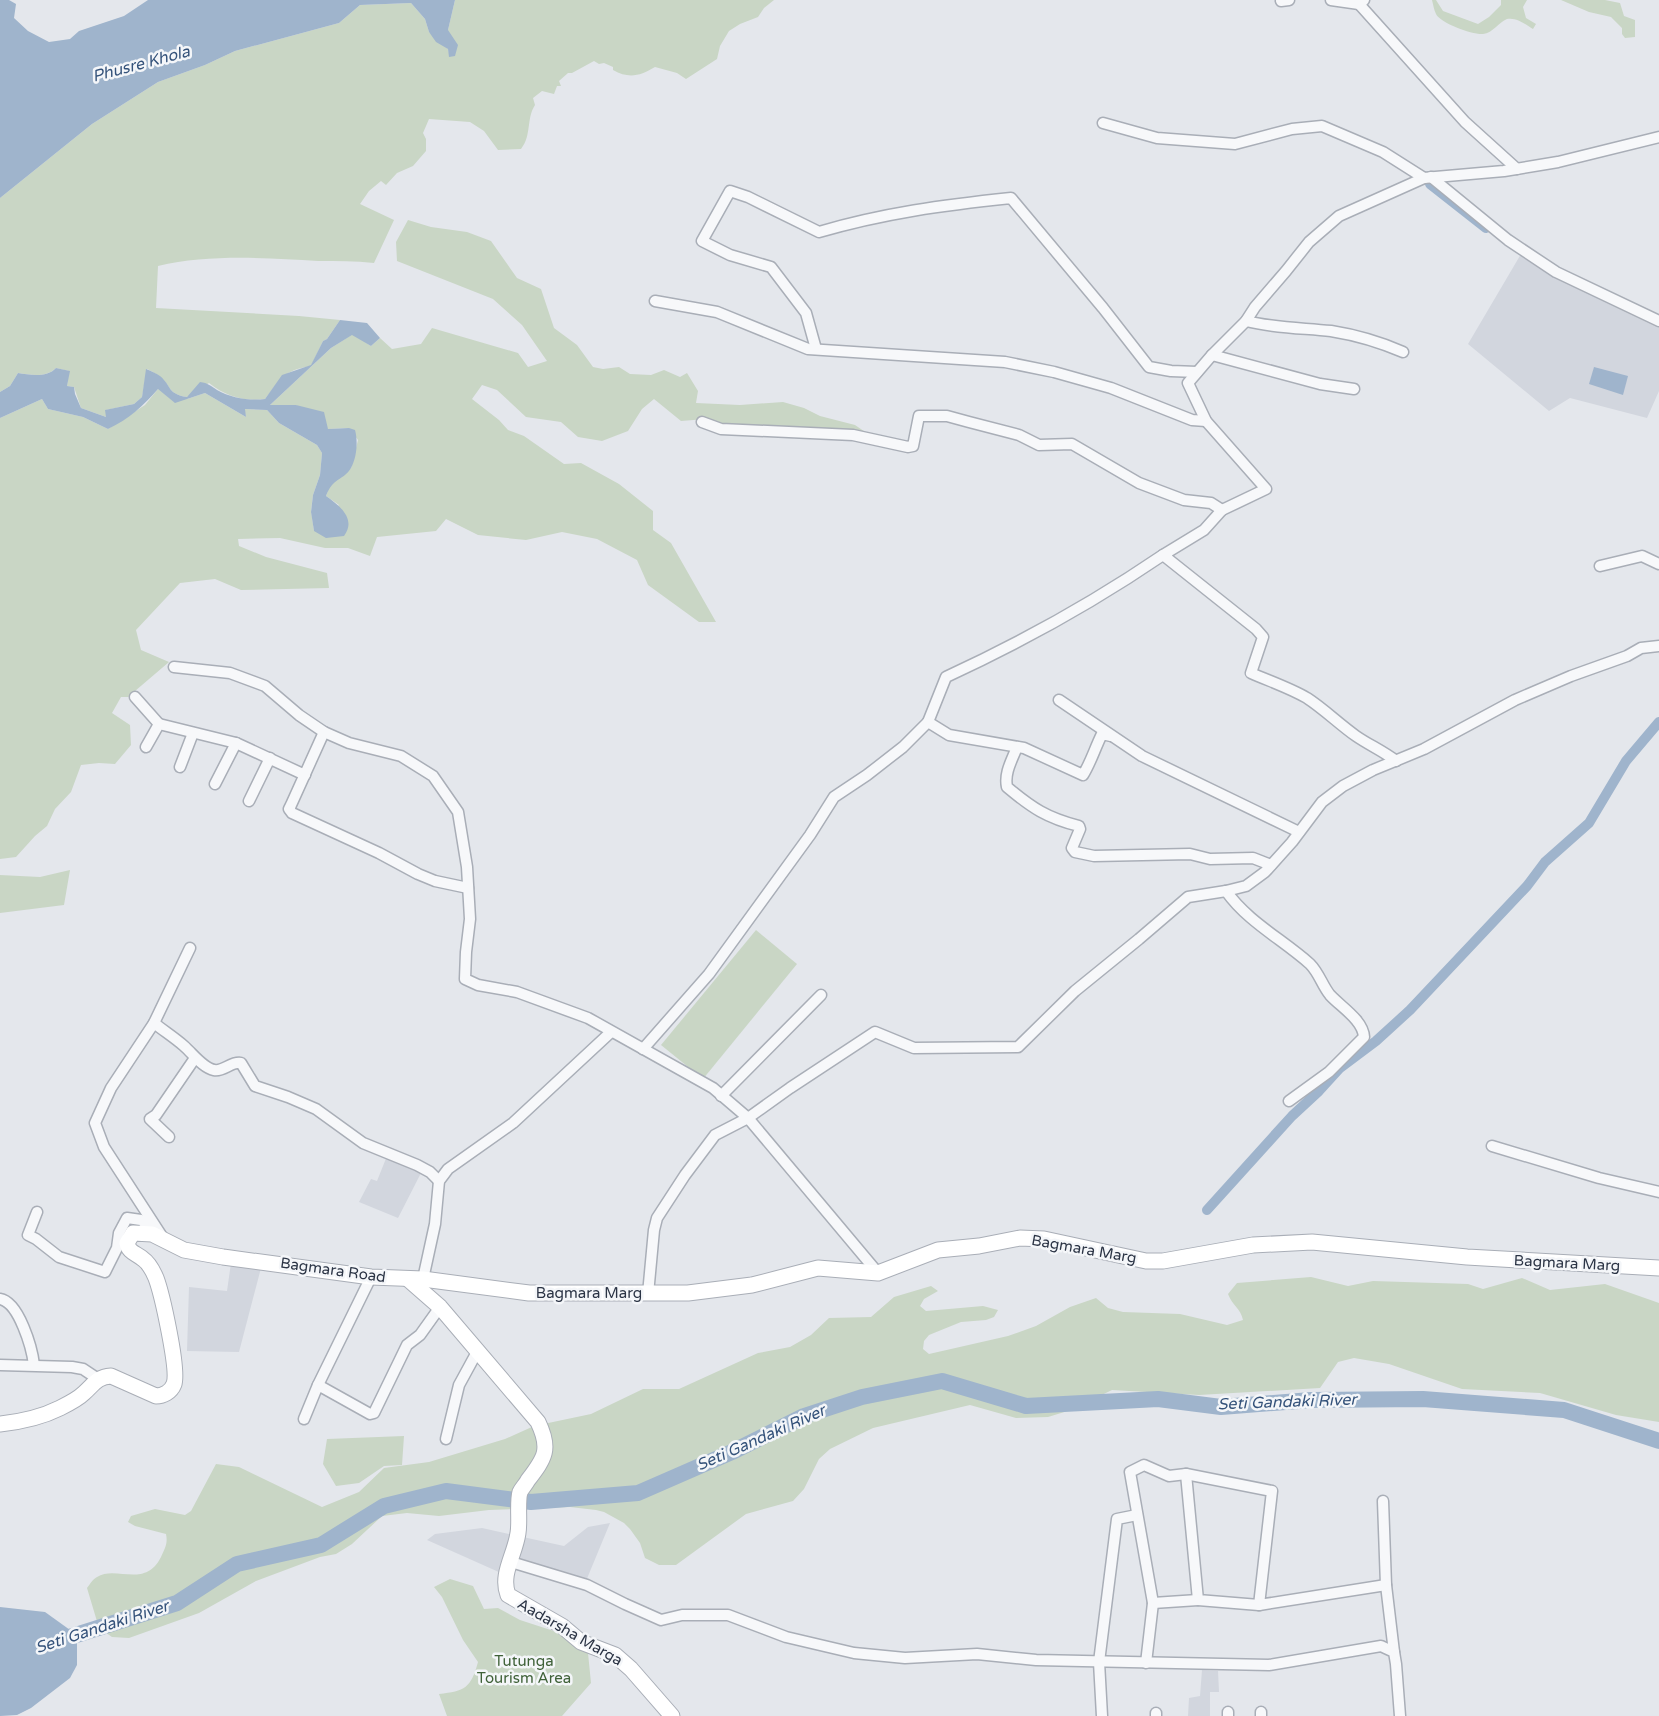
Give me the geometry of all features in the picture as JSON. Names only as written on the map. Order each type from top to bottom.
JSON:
[{"type":"main road","points":[[0,1424],[15,1423],[58,1409],[83,1394],[103,1377],[111,1376],[151,1395],[162,1396],[170,1390],[175,1383],[171,1345],[157,1280],[149,1264],[128,1249],[127,1243],[133,1233],[141,1232],[164,1240]]},
{"type":"main road","name":"Bagmara Marg","points":[[415,1279],[530,1293],[688,1293],[752,1285],[818,1268],[878,1273],[938,1250],[979,1246],[1020,1238],[1044,1239],[1146,1261],[1163,1261],[1253,1245],[1311,1242],[1467,1257],[1659,1268]]},
{"type":"main road","name":"Bagmara Road","points":[[164,1240],[184,1250],[371,1276],[415,1279]]},
{"type":"main road","points":[[415,1279],[477,1352]]},
{"type":"main road","name":"Aadarsha Marga","points":[[477,1352],[538,1422],[545,1436],[545,1453],[540,1466],[520,1492],[518,1534],[504,1579],[508,1595],[562,1626],[581,1641],[615,1655],[632,1669],[672,1716]]},
{"type":"street","points":[[1281,1],[1289,0]]},
{"type":"street","points":[[1330,0],[1362,2],[1465,122],[1517,169]]},
{"type":"street","points":[[1103,123],[1157,138],[1235,144],[1292,129],[1322,126],[1383,152],[1427,178],[1508,240],[1557,272],[1659,321]]},
{"type":"street","points":[[643,1049],[710,975],[810,835],[834,797],[903,747],[928,722],[946,678],[1004,650],[1077,610],[1204,530],[1222,510],[1266,489],[1206,421],[1188,383],[1246,321],[1309,242],[1339,216],[1427,178],[1517,169],[1558,162],[1659,137]]},
{"type":"street","points":[[816,350],[806,313],[771,267],[730,255],[702,241],[730,191],[748,197],[819,232],[853,222],[930,206],[1011,198],[1149,367],[1197,372]]},
{"type":"street","points":[[655,301],[717,312],[808,349],[1005,362],[1054,372],[1111,388],[1192,420],[1206,421]]},
{"type":"street","points":[[1246,321],[1268,326],[1328,331],[1356,336],[1374,340],[1403,352]]},
{"type":"street","points":[[1212,355],[1320,384],[1354,389]]},
{"type":"street","points":[[702,422],[721,429],[853,435],[908,447],[913,446],[919,416],[947,416],[1019,435],[1039,446],[1072,444],[1139,483],[1184,500],[1211,503],[1222,510]]},
{"type":"street","points":[[1163,555],[1263,637],[1251,673],[1305,697],[1346,729],[1396,760]]},
{"type":"street","points":[[1600,566],[1642,556],[1659,564]]},
{"type":"street","points":[[648,1294],[657,1218],[685,1175],[715,1136],[748,1118],[875,1032],[914,1048],[1018,1047],[1075,991],[1188,897],[1246,886],[1271,865],[1322,802],[1343,786],[1424,749],[1515,700],[1571,676],[1627,656],[1641,648],[1659,646]]},
{"type":"street","points":[[174,667],[230,673],[265,686],[299,715],[324,732],[349,743],[401,756],[433,776],[458,812],[467,867],[470,919],[465,979],[517,992],[588,1018],[712,1088],[748,1118],[878,1273]]},
{"type":"street","points":[[135,697],[159,724],[236,744],[305,775]]},
{"type":"street","points":[[1059,700],[1142,756],[1176,775],[1299,832]]},
{"type":"street","points":[[928,722],[949,735],[1017,747],[1083,775],[1102,734],[1111,736]]},
{"type":"street","points":[[146,747],[159,724]]},
{"type":"street","points":[[324,732],[289,809],[292,813],[379,853],[418,874],[435,881],[468,888]]},
{"type":"street","points":[[180,767],[194,733]]},
{"type":"street","points":[[215,784],[236,744]]},
{"type":"street","points":[[1017,747],[1005,780],[1007,787],[1043,814],[1079,825],[1080,829],[1072,848],[1075,852],[1094,856],[1190,854],[1210,859],[1253,858],[1271,865]]},
{"type":"street","points":[[249,801],[270,758]]},
{"type":"street","points":[[1226,891],[1237,907],[1317,971],[1329,994],[1344,1006],[1364,1030],[1364,1037],[1329,1072],[1289,1101]]},
{"type":"street","points":[[164,1240],[104,1147],[95,1123],[111,1088],[154,1023],[190,948]]},
{"type":"street","points":[[721,1096],[821,995]]},
{"type":"street","points":[[154,1023],[184,1046],[195,1058],[213,1070],[218,1071],[235,1062],[241,1063],[255,1086],[288,1097],[316,1110],[363,1143],[417,1165],[430,1172],[439,1181]]},
{"type":"street","points":[[415,1279],[435,1224],[439,1181],[448,1169],[513,1123],[611,1032]]},
{"type":"street","points":[[169,1137],[150,1119],[156,1114],[195,1058]]},
{"type":"street","points":[[1492,1146],[1592,1176],[1659,1192]]},
{"type":"street","points":[[37,1212],[28,1234],[59,1257],[105,1272],[117,1248],[119,1233],[127,1218],[141,1220],[164,1240]]},
{"type":"street","points":[[303,1419],[371,1276]]},
{"type":"street","points":[[0,1299],[5,1300],[16,1313],[33,1349],[34,1365]]},
{"type":"street","points":[[318,1385],[370,1414],[374,1413],[407,1345],[420,1335],[440,1307]]},
{"type":"street","points":[[446,1439],[459,1385],[477,1352]]},
{"type":"street","points":[[0,1365],[83,1369],[98,1379]]},
{"type":"street","points":[[1146,1663],[1153,1603],[1130,1472],[1144,1465],[1169,1476],[1186,1474],[1272,1491],[1259,1605]]},
{"type":"street","points":[[1186,1474],[1198,1600]]},
{"type":"street","points":[[1383,1501],[1386,1585],[1400,1716]]},
{"type":"street","points":[[1102,1716],[1099,1662],[1117,1519],[1137,1515]]},
{"type":"street","points":[[511,1562],[587,1585],[661,1620],[682,1615],[728,1616],[786,1637],[854,1653],[905,1658],[977,1654],[1036,1660],[1269,1665],[1381,1646],[1394,1652]]},
{"type":"street","points":[[1153,1603],[1198,1600],[1259,1605],[1386,1585]]},
{"type":"shaded area","points":[[1521,254],[1659,325],[1659,391],[1647,418],[1570,398],[1549,411],[1468,344]]},
{"type":"shaded area","points":[[387,1156],[422,1171],[398,1218],[359,1202],[371,1179],[377,1181]]},
{"type":"shaded area","points":[[231,1263],[261,1268],[239,1352],[187,1351],[189,1287],[227,1291]]},
{"type":"shaded area","points":[[610,1523],[586,1581],[518,1561],[501,1573],[427,1540],[435,1534],[482,1528],[564,1546],[588,1527]]},
{"type":"shaded area","points":[[1202,1670],[1218,1671],[1219,1692],[1210,1692],[1210,1716],[1188,1716],[1189,1698],[1200,1696]]},
{"type":"green space","points":[[455,0],[774,0],[758,17],[729,31],[720,46],[717,59],[686,79],[677,73],[655,67],[644,73],[624,75],[613,70],[613,67],[594,61],[568,73],[559,81],[561,86],[557,86],[554,94],[542,91],[533,98],[535,105],[527,138],[521,149],[498,150],[484,131],[470,122],[429,119],[423,133],[426,139],[426,151],[413,166],[397,173],[386,185],[381,181],[369,191],[360,204],[394,220],[374,263],[217,258],[158,266],[156,308],[340,320],[327,339],[323,341],[311,366],[288,373],[265,399],[250,400],[235,397],[209,383],[187,397],[181,396],[173,392],[159,376],[147,369],[142,397],[134,404],[106,410],[106,417],[81,408],[74,387],[67,386],[69,371],[56,368],[43,375],[18,373],[10,386],[0,392],[0,198],[92,124],[158,82],[235,51],[339,23],[360,5],[411,3],[425,19],[429,32],[448,49],[450,57],[448,30]]},
{"type":"green space","points":[[1432,0],[1436,0],[1443,11],[1478,24],[1501,5],[1501,0],[1527,0],[1523,7],[1526,18],[1536,24],[1533,29],[1518,20],[1507,19],[1487,33],[1472,33],[1450,25],[1439,17]]},
{"type":"green space","points":[[1561,0],[1605,0],[1620,3],[1624,16],[1635,20],[1635,37],[1625,38],[1622,28],[1611,17],[1589,12]]},
{"type":"green space","points":[[408,220],[431,227],[467,232],[491,241],[517,278],[541,289],[554,328],[577,345],[593,367],[603,369],[619,367],[630,374],[651,375],[664,370],[680,377],[687,373],[698,391],[696,403],[740,405],[783,402],[804,408],[820,416],[855,425],[871,436],[723,427],[706,419],[681,421],[654,399],[642,409],[628,431],[602,441],[578,437],[561,422],[526,417],[497,390],[482,385],[472,399],[508,430],[524,436],[564,464],[581,463],[619,484],[653,511],[653,530],[671,543],[716,622],[699,622],[648,585],[637,560],[597,539],[562,532],[526,540],[478,535],[446,519],[436,531],[377,537],[370,556],[348,548],[325,548],[280,538],[238,539],[239,546],[266,557],[327,573],[329,588],[241,590],[215,579],[180,583],[136,630],[141,650],[169,662],[128,697],[121,697],[112,713],[130,725],[131,745],[115,764],[81,765],[71,792],[55,809],[47,826],[16,857],[0,859],[0,418],[42,399],[48,409],[83,417],[108,429],[145,405],[158,389],[187,399],[205,393],[246,417],[244,409],[267,410],[279,423],[317,445],[322,453],[320,475],[313,495],[311,511],[314,531],[339,505],[326,496],[330,484],[351,468],[358,440],[349,428],[328,429],[296,405],[270,405],[331,348],[353,334],[371,346],[380,338],[392,349],[421,344],[432,328],[518,353],[528,367],[547,361],[522,325],[493,299],[397,261],[396,242]]},
{"type":"green space","points":[[70,870],[64,905],[0,913],[0,875],[40,877]]},
{"type":"green space","points":[[756,930],[797,964],[703,1079],[661,1045]]},
{"type":"green space","points":[[1311,1277],[1348,1286],[1373,1281],[1468,1284],[1483,1289],[1522,1278],[1550,1290],[1605,1284],[1659,1303],[1659,1422],[1616,1415],[1540,1393],[1462,1389],[1389,1364],[1354,1358],[1338,1362],[1320,1388],[1199,1395],[1112,1390],[1071,1410],[1048,1417],[1016,1418],[970,1405],[873,1428],[830,1449],[819,1459],[804,1489],[793,1501],[746,1514],[676,1565],[659,1565],[645,1558],[640,1543],[624,1523],[596,1510],[570,1507],[489,1510],[439,1516],[407,1513],[382,1516],[352,1544],[336,1554],[320,1557],[256,1581],[199,1613],[129,1638],[112,1637],[99,1628],[87,1588],[96,1578],[105,1574],[139,1574],[154,1567],[165,1548],[166,1534],[135,1526],[128,1522],[131,1516],[155,1509],[185,1515],[191,1511],[216,1464],[239,1467],[322,1507],[359,1492],[384,1468],[429,1462],[505,1439],[534,1426],[591,1414],[643,1389],[679,1389],[758,1353],[790,1347],[811,1335],[829,1318],[871,1317],[894,1297],[931,1286],[938,1291],[924,1299],[920,1306],[926,1311],[983,1306],[998,1310],[994,1317],[986,1320],[961,1322],[929,1335],[924,1341],[923,1349],[929,1354],[1008,1336],[1036,1326],[1070,1307],[1096,1298],[1108,1308],[1123,1312],[1180,1314],[1227,1325],[1243,1320],[1228,1294],[1237,1283]]},
{"type":"green space","points":[[404,1436],[402,1465],[384,1466],[359,1483],[336,1486],[323,1464],[327,1439]]},
{"type":"green space","name":"Tutunga Tourism Area","points":[[450,1579],[473,1586],[484,1609],[498,1608],[520,1620],[566,1635],[588,1653],[591,1683],[562,1716],[447,1716],[439,1694],[466,1687],[473,1678],[478,1662],[463,1640],[442,1597],[434,1587]]},
{"type":"water","name":"Phusre Khola","points":[[0,0],[9,0],[16,4],[14,18],[28,31],[49,42],[70,39],[79,31],[124,16],[148,0],[455,0],[448,30],[458,45],[455,56],[449,57],[448,49],[436,42],[429,32],[425,19],[411,3],[360,5],[339,23],[235,51],[158,82],[92,124],[0,198]]},
{"type":"water","points":[[340,320],[367,323],[380,338],[371,346],[352,335],[331,348],[270,405],[296,405],[324,412],[328,429],[355,430],[356,449],[353,464],[348,472],[332,485],[326,496],[345,513],[348,524],[344,536],[326,538],[314,531],[311,512],[313,495],[320,475],[322,453],[317,445],[279,423],[267,410],[245,409],[246,417],[205,393],[175,403],[158,389],[135,412],[108,429],[83,417],[48,409],[42,399],[0,418],[0,392],[10,386],[18,373],[43,375],[56,368],[70,371],[67,386],[74,387],[81,408],[106,417],[105,410],[134,404],[142,397],[146,369],[160,376],[173,392],[181,396],[187,397],[200,382],[234,397],[265,399],[282,375],[311,365],[323,341],[327,339]]},
{"type":"water","points":[[1594,367],[1628,376],[1623,395],[1589,384]]},
{"type":"water","points":[[0,1607],[45,1612],[77,1635],[77,1665],[70,1678],[31,1708],[17,1715],[0,1716]]},
{"type":"waterway","points":[[1430,184],[1486,228]]},
{"type":"waterway","points":[[1207,1210],[1292,1116],[1340,1068],[1376,1041],[1410,1010],[1527,886],[1545,862],[1589,823],[1626,761],[1659,722]]},
{"type":"waterway","name":"Seti Gandaki River","points":[[57,1641],[177,1603],[237,1564],[321,1545],[384,1506],[446,1491],[531,1502],[638,1493],[732,1452],[804,1416],[862,1397],[942,1381],[1026,1406],[1158,1399],[1221,1407],[1311,1400],[1423,1399],[1564,1410],[1659,1441]]}]
